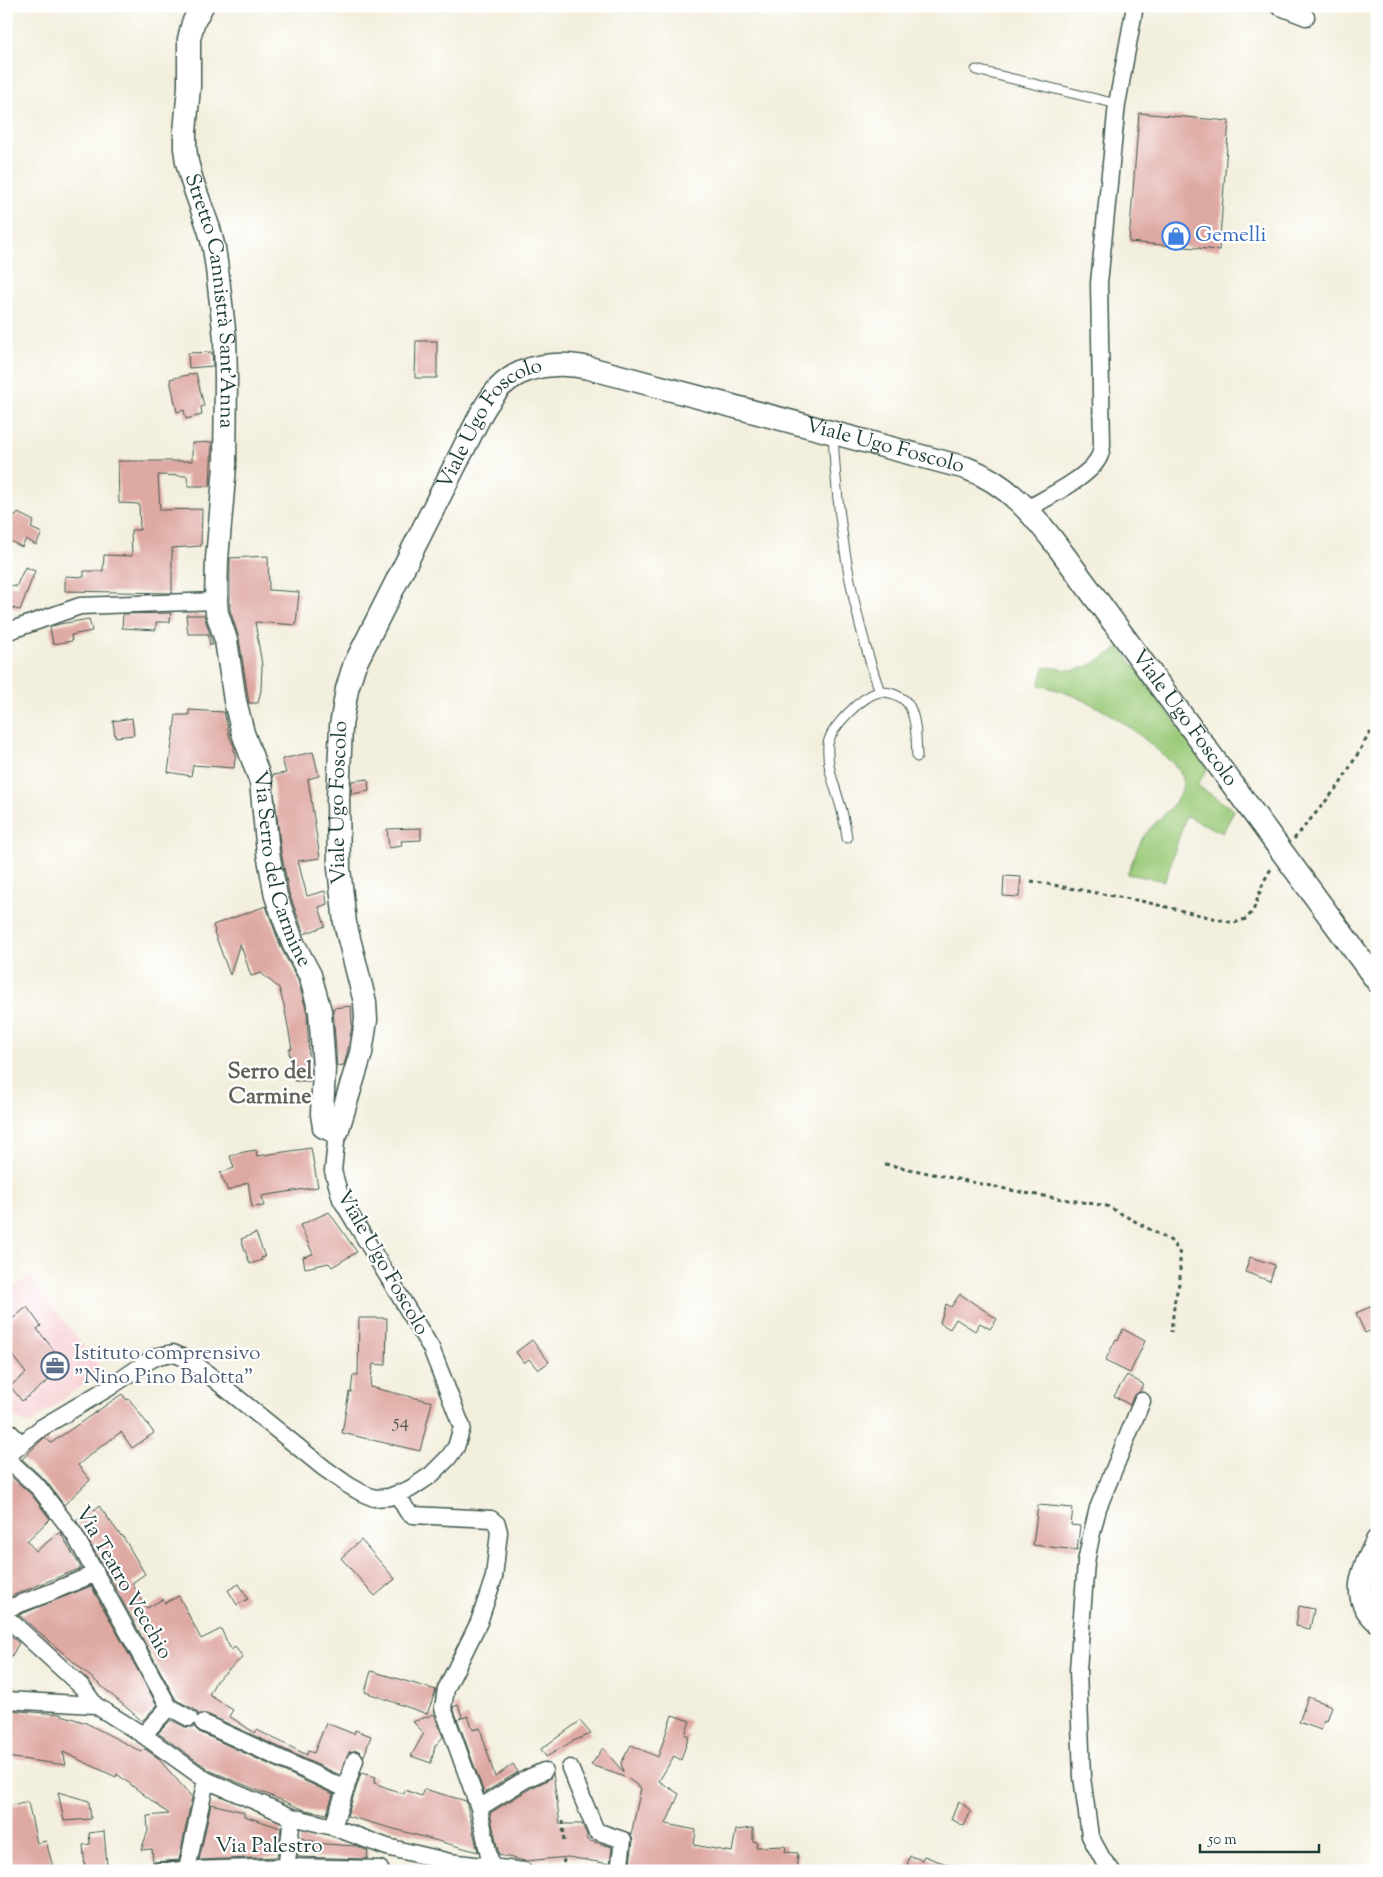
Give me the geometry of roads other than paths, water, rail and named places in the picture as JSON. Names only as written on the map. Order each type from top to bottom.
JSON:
[{"type":"street","name":"Stretto Cannistrà Sant'Anna","points":[[202,6],[193,23],[189,39],[189,87],[185,140],[187,162],[209,229],[218,268],[224,338],[226,380],[225,466],[217,559],[216,601]]},
{"type":"street","points":[[1027,509],[1084,475],[1100,457],[1102,446],[1099,283],[1117,104],[1135,6]]},
{"type":"street","points":[[1278,6],[1306,17]]},
{"type":"street","name":"Viale Ugo Foscolo","points":[[398,1495],[420,1482],[448,1458],[456,1447],[462,1427],[431,1348],[341,1199],[333,1171],[337,1132],[360,1053],[366,1020],[364,1002],[345,923],[339,868],[338,799],[341,726],[347,688],[359,656],[481,414],[492,397],[506,382],[527,371],[542,366],[575,365],[980,473],[1002,486],[1027,509],[1061,551],[1377,981]]},
{"type":"street","points":[[6,632],[80,606],[216,601]]},
{"type":"street","name":"Via Serro del Carmine","points":[[216,601],[226,640],[235,701],[243,733],[262,782],[268,853],[276,896],[293,943],[310,975],[320,1011],[324,1068],[322,1114],[324,1127],[337,1132]]},
{"type":"street","points":[[6,1458],[41,1428],[110,1387],[150,1360],[173,1353],[193,1362],[324,1468],[362,1493],[374,1498],[398,1495],[407,1511],[413,1515],[491,1519],[497,1524],[498,1543],[494,1577],[479,1622],[443,1698],[444,1716],[478,1808],[491,1866]]},
{"type":"street","points":[[1112,1871],[1103,1860],[1090,1836],[1082,1777],[1078,1670],[1086,1562],[1091,1537],[1098,1508],[1142,1401]]},
{"type":"street","points":[[6,1429],[22,1444]]},
{"type":"street","name":"Via Teatro Vecchio","points":[[6,1458],[39,1488],[60,1513],[74,1534],[169,1707]]},
{"type":"street","points":[[1377,1541],[1363,1572],[1360,1586],[1362,1600],[1367,1611],[1377,1621]]},
{"type":"street","points":[[6,1612],[9,1608],[96,1573]]},
{"type":"street","points":[[6,1617],[83,1688],[95,1705],[143,1735],[206,1780],[292,1816],[387,1847],[450,1862],[524,1871]]},
{"type":"street","points":[[6,1700],[95,1705]]},
{"type":"street","points":[[143,1735],[169,1707],[346,1789]]},
{"type":"street","points":[[333,1828],[355,1760]]},
{"type":"street","points":[[570,1768],[596,1831],[624,1840],[619,1871]]},
{"type":"street","points":[[478,1808],[544,1770]]},
{"type":"street","points":[[186,1869],[206,1780]]},
{"type":"street","points":[[285,1869],[292,1816]]},
{"type":"street","points":[[380,1870],[387,1847]]},
{"type":"street","name":"Via Palestro","points":[[158,1871],[186,1869],[380,1870]]},
{"type":"lane","points":[[976,70],[1117,104]]},
{"type":"lane","points":[[833,433],[840,514],[847,561],[859,617],[880,692]]},
{"type":"lane","points":[[847,838],[842,811],[828,767],[828,742],[834,730],[863,700],[880,692],[900,696],[907,703],[912,713],[917,757]]},
{"type":"place","name":"Gemelli","points":[[1176,236]]},
{"type":"place","name":"Istituto comprensivo \"Nino Pino Balotta\"","points":[[55,1366]]},
{"type":"district","name":"Serro del Carmine","points":[[270,1086]]}]
